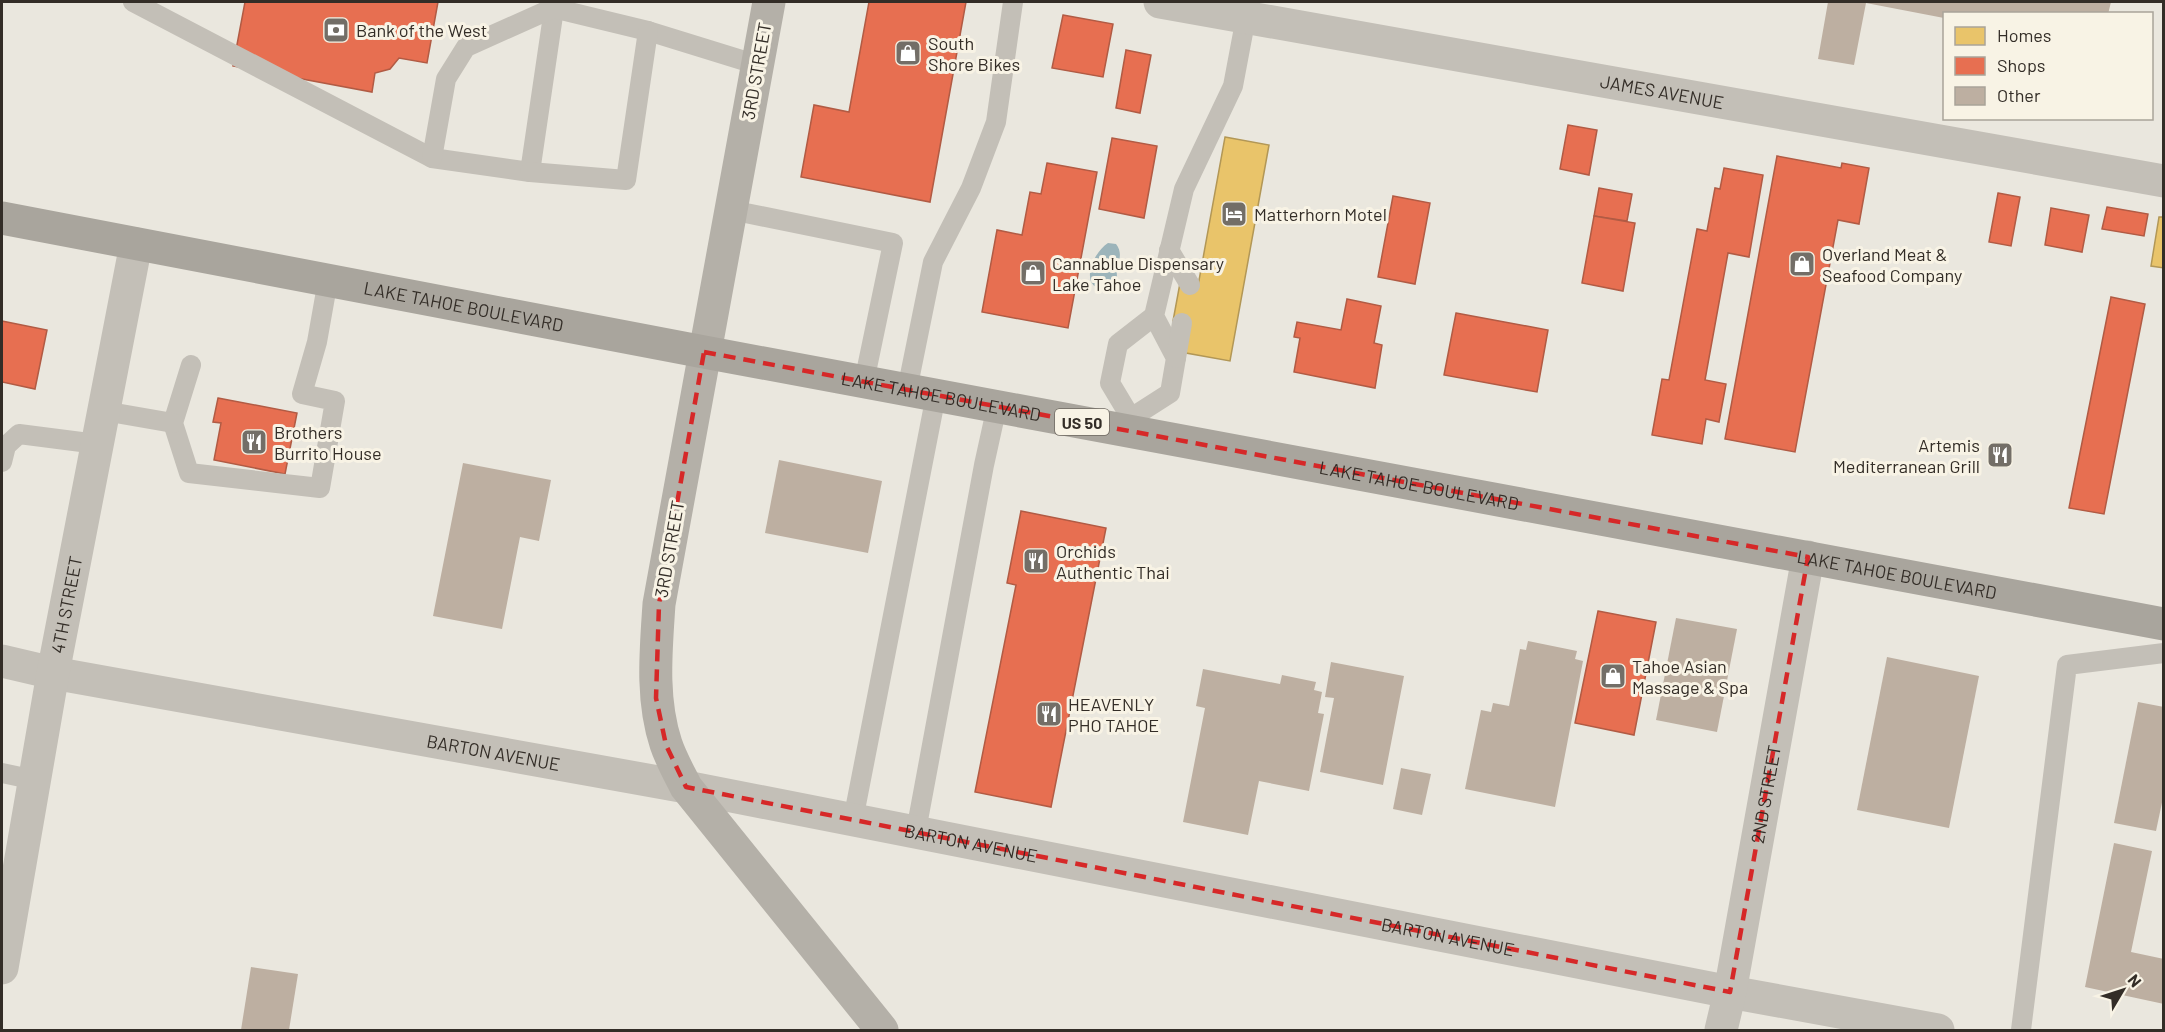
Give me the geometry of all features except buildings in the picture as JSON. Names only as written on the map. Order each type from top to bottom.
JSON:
[{"type":"highway","name":"LAKE TAHOE BOULEVARD","points":[[2,218],[864,382],[997,406],[1131,425],[2163,624]]},
{"type":"street","name":"3RD STREET","points":[[769,2],[659,604],[656,698],[666,745],[686,787],[882,1030]]},
{"type":"street","name":"JAMES AVENUE","points":[[1160,2],[2163,180]]},
{"type":"street","name":"4TH STREET","points":[[2,968],[53,673],[136,244]]},
{"type":"street","name":"2ND STREET","points":[[1721,1030],[1730,992],[1808,557]]},
{"type":"street","name":"BARTON AVENUE","points":[[2,661],[53,673],[686,787],[1730,992],[1938,1030]]},
{"type":"lane","points":[[133,2],[432,158],[530,172],[626,180],[648,31]]},
{"type":"lane","points":[[854,820],[922,392],[933,262],[971,188],[996,122],[1013,2]]},
{"type":"lane","points":[[432,158],[446,78],[466,47],[554,5],[758,65]]},
{"type":"lane","points":[[530,172],[554,5]]},
{"type":"lane","points":[[1182,323],[1170,393],[1131,425],[1110,383],[1118,344],[1154,316],[1184,189],[1233,86],[1246,17]]},
{"type":"lane","points":[[730,210],[892,243],[864,382]]},
{"type":"lane","points":[[1170,250],[1190,285]]},
{"type":"lane","points":[[191,365],[173,423],[189,473],[320,488],[335,401],[302,394],[317,342],[328,280]]},
{"type":"lane","points":[[1154,316],[1176,358]]},
{"type":"lane","points":[[916,831],[997,406]]},
{"type":"lane","points":[[104,411],[173,423]]},
{"type":"lane","points":[[2,462],[6,446],[19,434],[98,444]]},
{"type":"lane","points":[[2022,1030],[2067,665],[2163,652]]},
{"type":"lane","points":[[2,773],[35,780]]},
{"type":"highlighted area","points":[[704,352],[1808,557],[1730,992],[686,787],[666,745],[656,698],[659,604]]},
{"type":"water","points":[[1108,243],[1116,244],[1120,253],[1118,280],[1109,289],[1093,285],[1090,279],[1092,264],[1096,256]]},
{"type":"place","name":"Bank of the West","points":[[336,30]]},
{"type":"place","name":"South Shore Bikes","points":[[908,53]]},
{"type":"place","name":"Matterhorn Motel","points":[[1234,214]]},
{"type":"place","name":"Overland Meat & Seafood Company","points":[[1802,264]]},
{"type":"place","name":"Cannablue Dispensary Lake Tahoe","points":[[1033,273]]},
{"type":"place","name":"Brothers Burrito House","points":[[254,442]]},
{"type":"place","name":"Artemis Mediterranean Grill","points":[[2000,455]]},
{"type":"place","name":"Orchids Authentic Thai","points":[[1036,561]]},
{"type":"place","name":"Tahoe Asian Massage & Spa","points":[[1613,676]]},
{"type":"place","name":"HEAVENLY PHO TAHOE","points":[[1049,714]]}]
